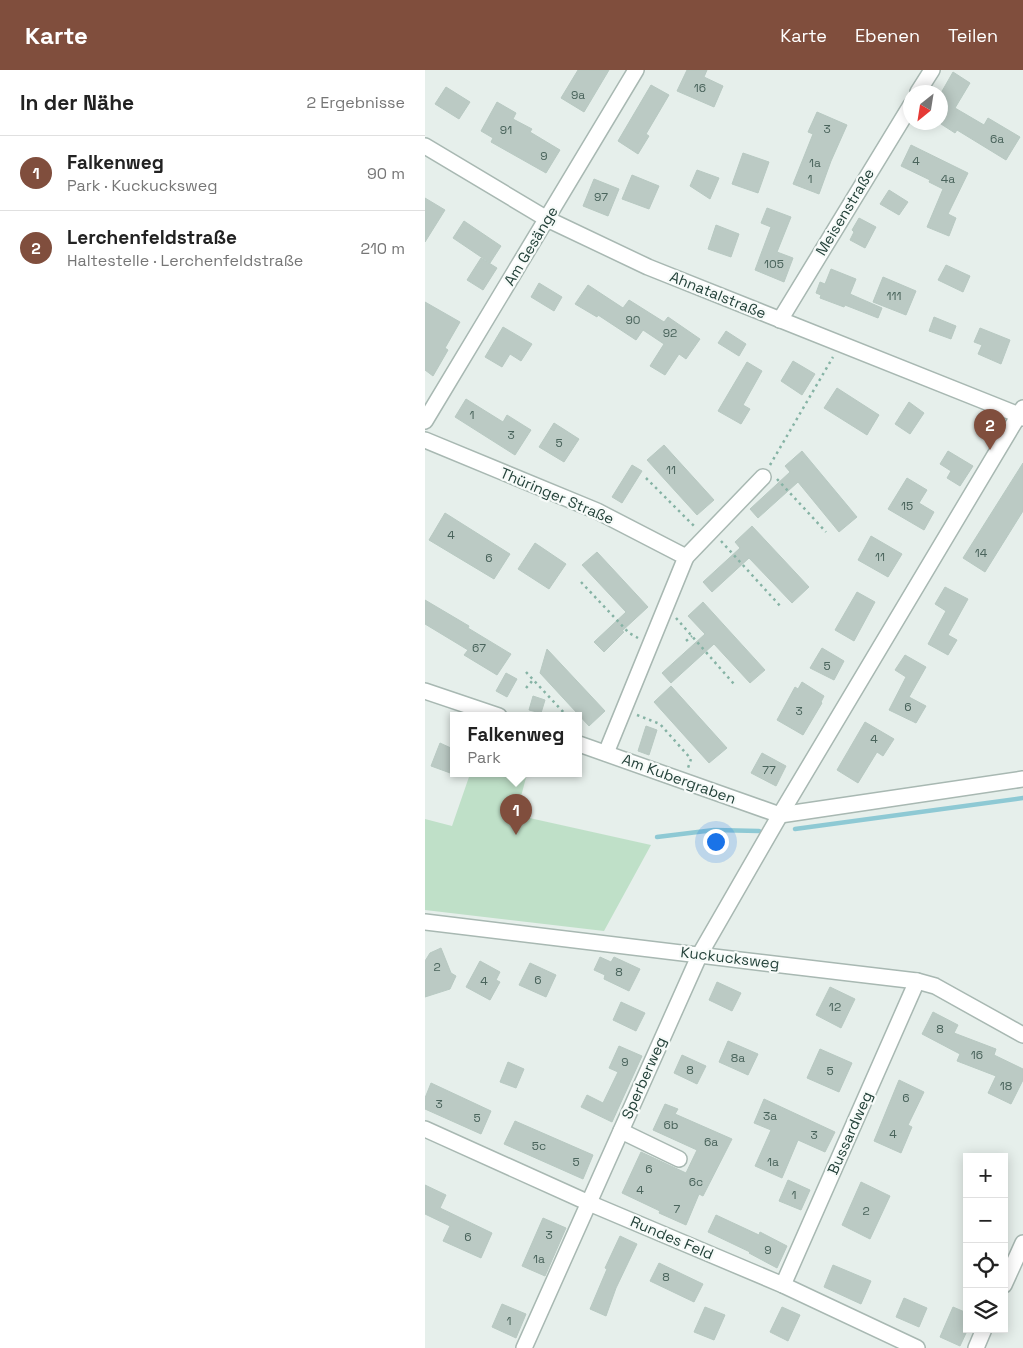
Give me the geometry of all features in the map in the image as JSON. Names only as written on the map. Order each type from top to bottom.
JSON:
[{"type":"street","name":"Am Gesänge","points":[[425,421],[636,70]]},
{"type":"street","points":[[922,85],[932,70]]},
{"type":"street","name":"Meisenstraße","points":[[780,320],[903,118]]},
{"type":"street","name":"Ahnatalstraße","points":[[425,146],[547,219],[648,267],[1022,413]]},
{"type":"street","name":"Sperberweg","points":[[524,1348],[700,954],[780,816],[1022,413]]},
{"type":"street","name":"Thüringer Straße","points":[[425,440],[597,511],[686,557]]},
{"type":"street","points":[[606,753],[686,557],[765,473]]},
{"type":"street","points":[[425,691],[487,712]]},
{"type":"street","name":"Am Kubergraben","points":[[582,745],[780,816]]},
{"type":"street","points":[[780,816],[1023,779]]},
{"type":"street","name":"Kuckucksweg","points":[[425,922],[917,981],[935,986],[1023,1035]]},
{"type":"street","name":"Bussardweg","points":[[783,1285],[917,981]]},
{"type":"street","name":"Rundes Feld","points":[[425,1129],[589,1203],[783,1285],[917,1348]]},
{"type":"street","points":[[621,1131],[679,1159]]},
{"type":"street","points":[[1008,1276],[1023,1243]]},
{"type":"street","points":[[976,1348],[982,1333]]},
{"type":"path","points":[[826,532],[765,473],[841,343]]},
{"type":"path","points":[[645,484],[647,478],[709,534],[782,608]]},
{"type":"path","points":[[581,582],[629,633],[651,644]]},
{"type":"path","points":[[664,611],[675,617],[734,684]]},
{"type":"path","points":[[686,641],[692,636]]},
{"type":"path","points":[[526,672],[563,712]]},
{"type":"path","points":[[526,688],[533,680]]},
{"type":"path","points":[[624,710],[660,724],[691,759],[684,781]]},
{"type":"green space","points":[[469,777],[526,777],[516,815],[651,845],[604,931],[425,910],[425,819],[452,826]]},
{"type":"building","points":[[578,70],[609,70],[584,112],[561,98]]},
{"type":"building","points":[[687,70],[707,70],[704,77],[723,86],[714,107],[677,91]]},
{"type":"building","points":[[953,72],[970,83],[955,108],[984,125],[988,118],[1020,137],[1006,160],[957,130],[955,133],[948,128],[948,85],[946,85]]},
{"type":"building","points":[[651,85],[669,95],[646,134],[649,136],[638,154],[618,141]]},
{"type":"building","points":[[446,87],[470,102],[459,119],[435,104]]},
{"type":"building","points":[[497,102],[516,113],[513,119],[532,129],[530,132],[560,150],[546,173],[491,142],[493,138],[481,131]]},
{"type":"building","points":[[817,112],[847,125],[819,194],[793,184],[813,134],[808,132]]},
{"type":"building","points":[[911,145],[968,173],[948,214],[956,218],[949,236],[927,227],[943,189],[929,182],[930,180],[901,166]]},
{"type":"building","points":[[743,153],[769,162],[758,193],[732,184]]},
{"type":"building","points":[[697,170],[719,178],[710,199],[690,186]]},
{"type":"building","points":[[632,175],[659,186],[649,209],[622,199]]},
{"type":"building","points":[[594,179],[619,189],[608,216],[583,206]]},
{"type":"building","points":[[889,190],[908,202],[899,215],[880,204]]},
{"type":"building","points":[[425,198],[445,210],[425,242]]},
{"type":"building","points":[[767,208],[791,217],[777,252],[793,258],[784,282],[755,270],[771,227],[761,223]]},
{"type":"building","points":[[859,218],[876,227],[865,248],[850,240],[854,232],[852,230]]},
{"type":"building","points":[[464,221],[501,246],[490,263],[453,238]]},
{"type":"building","points":[[716,225],[739,234],[731,257],[708,249]]},
{"type":"building","points":[[481,258],[497,268],[483,290],[467,280]]},
{"type":"building","points":[[946,265],[970,276],[963,292],[938,280]]},
{"type":"building","points":[[831,269],[856,279],[850,294],[882,308],[878,318],[845,305],[844,307],[820,298],[821,295],[816,293],[820,282],[825,284]]},
{"type":"building","points":[[883,277],[916,291],[906,315],[873,302]]},
{"type":"building","points":[[539,283],[562,297],[554,311],[531,297]]},
{"type":"building","points":[[588,285],[623,308],[629,300],[664,322],[668,317],[700,339],[686,359],[679,354],[665,375],[650,366],[664,344],[643,330],[636,340],[598,315],[597,317],[575,304]]},
{"type":"building","points":[[425,302],[460,322],[445,348],[448,350],[433,376],[425,370]]},
{"type":"building","points":[[934,317],[956,326],[951,339],[929,331]]},
{"type":"building","points":[[503,327],[532,344],[521,361],[510,354],[502,367],[485,357]]},
{"type":"building","points":[[980,328],[1010,340],[1001,364],[978,354],[982,345],[974,342]]},
{"type":"building","points":[[726,331],[746,344],[739,356],[718,343]]},
{"type":"building","points":[[793,361],[815,374],[802,395],[781,381]]},
{"type":"building","points":[[747,362],[762,371],[743,405],[750,409],[741,424],[718,411]]},
{"type":"building","points":[[837,388],[879,415],[867,435],[824,408]]},
{"type":"building","points":[[466,399],[503,422],[507,415],[531,430],[515,455],[455,417]]},
{"type":"building","points":[[909,402],[924,413],[910,434],[895,424]]},
{"type":"building","points":[[554,423],[579,439],[564,462],[539,447]]},
{"type":"building","points":[[664,445],[714,500],[697,515],[647,460]]},
{"type":"building","points":[[802,451],[857,517],[839,532],[798,482],[758,518],[750,509],[790,472],[785,466]]},
{"type":"building","points":[[948,451],[973,466],[960,486],[947,478],[951,471],[940,464]]},
{"type":"building","points":[[1023,463],[1023,511],[985,572],[963,558]]},
{"type":"building","points":[[632,465],[642,471],[622,503],[612,497]]},
{"type":"building","points":[[907,478],[927,490],[919,503],[934,512],[924,530],[888,509]]},
{"type":"building","points":[[445,513],[510,554],[494,579],[429,540]]},
{"type":"building","points":[[752,526],[809,587],[792,603],[749,558],[712,592],[703,582],[740,548],[735,542]]},
{"type":"building","points":[[871,536],[902,554],[888,577],[858,560]]},
{"type":"building","points":[[535,543],[566,564],[549,589],[518,569]]},
{"type":"building","points":[[597,552],[648,607],[622,631],[624,632],[604,652],[594,642],[626,612],[582,565]]},
{"type":"building","points":[[945,587],[968,599],[948,635],[957,640],[948,655],[928,644],[946,611],[935,604]]},
{"type":"building","points":[[857,592],[875,602],[854,641],[835,630]]},
{"type":"building","points":[[425,600],[511,654],[497,675],[464,655],[468,650],[425,624]]},
{"type":"building","points":[[703,602],[765,670],[750,683],[714,644],[671,683],[662,673],[705,634],[688,616]]},
{"type":"building","points":[[822,648],[844,661],[834,680],[810,668]]},
{"type":"building","points":[[547,649],[605,711],[589,726],[582,718],[582,712],[576,712],[540,673]]},
{"type":"building","points":[[905,655],[926,667],[909,697],[926,706],[916,723],[889,710],[906,677],[895,670]]},
{"type":"building","points":[[506,673],[517,679],[507,697],[496,691]]},
{"type":"building","points":[[802,682],[824,696],[822,703],[803,735],[777,720],[795,687],[798,689]]},
{"type":"building","points":[[671,686],[727,748],[709,763],[654,702]]},
{"type":"building","points":[[533,696],[545,700],[541,712],[529,710]]},
{"type":"building","points":[[865,722],[894,739],[883,756],[877,752],[858,783],[837,770]]},
{"type":"building","points":[[646,726],[657,730],[649,755],[638,751]]},
{"type":"building","points":[[440,743],[450,748],[450,773],[431,766]]},
{"type":"building","points":[[762,753],[786,766],[776,786],[751,773]]},
{"type":"building","points":[[441,948],[451,973],[456,976],[450,989],[425,997],[425,961],[430,953]]},
{"type":"building","points":[[600,957],[611,962],[614,957],[640,969],[629,991],[604,979],[605,975],[594,970]]},
{"type":"building","points":[[480,961],[500,972],[496,980],[500,982],[490,1000],[466,987]]},
{"type":"building","points":[[530,963],[556,975],[546,997],[519,985]]},
{"type":"building","points":[[717,982],[741,993],[732,1011],[709,1000]]},
{"type":"building","points":[[830,987],[855,999],[841,1028],[816,1015]]},
{"type":"building","points":[[621,1002],[645,1013],[636,1031],[613,1020]]},
{"type":"building","points":[[933,1012],[958,1025],[954,1033],[996,1049],[994,1055],[1023,1069],[1023,1080],[1011,1104],[988,1093],[996,1076],[957,1061],[960,1054],[922,1034]]},
{"type":"building","points":[[728,1041],[758,1054],[748,1075],[719,1062]]},
{"type":"building","points":[[619,1046],[642,1056],[612,1122],[581,1107],[587,1095],[603,1103],[618,1072],[609,1068]]},
{"type":"building","points":[[820,1049],[852,1063],[839,1092],[807,1078]]},
{"type":"building","points":[[682,1055],[706,1066],[697,1084],[674,1073]]},
{"type":"building","points":[[508,1062],[524,1069],[516,1088],[500,1082]]},
{"type":"building","points":[[899,1080],[924,1092],[908,1125],[912,1127],[901,1153],[874,1141]]},
{"type":"building","points":[[431,1083],[491,1111],[481,1134],[425,1109],[425,1098]]},
{"type":"building","points":[[764,1099],[835,1132],[825,1152],[798,1140],[782,1178],[755,1166],[771,1130],[754,1123]]},
{"type":"building","points":[[665,1104],[678,1109],[675,1114],[732,1139],[703,1196],[699,1194],[686,1225],[622,1193],[641,1152],[686,1173],[697,1150],[653,1130]]},
{"type":"building","points":[[515,1121],[593,1155],[583,1179],[504,1144]]},
{"type":"building","points":[[788,1180],[810,1190],[801,1210],[779,1201]]},
{"type":"building","points":[[861,1182],[890,1196],[870,1239],[842,1225]]},
{"type":"building","points":[[425,1185],[446,1195],[440,1208],[492,1233],[481,1258],[443,1241],[450,1226],[425,1214]]},
{"type":"building","points":[[716,1215],[759,1235],[760,1232],[787,1246],[777,1268],[750,1252],[708,1232]]},
{"type":"building","points":[[543,1218],[566,1228],[545,1276],[522,1266]]},
{"type":"building","points":[[620,1236],[637,1244],[616,1288],[606,1316],[590,1309],[607,1269],[605,1268]]},
{"type":"building","points":[[659,1263],[703,1284],[694,1302],[650,1281]]},
{"type":"building","points":[[833,1265],[871,1281],[861,1304],[824,1287]]},
{"type":"building","points":[[904,1298],[927,1308],[919,1327],[896,1317]]},
{"type":"building","points":[[502,1304],[526,1314],[516,1338],[492,1327]]},
{"type":"building","points":[[705,1307],[725,1315],[714,1340],[694,1332]]},
{"type":"building","points":[[782,1307],[800,1315],[788,1341],[770,1332]]},
{"type":"building","points":[[953,1307],[963,1311],[963,1333],[966,1333],[960,1346],[940,1337]]},
{"type":"waterway","points":[[795,829],[1023,798]]},
{"type":"waterway","points":[[657,837],[714,830],[759,831]]},
{"type":"place","name":"Lerchenfeldstraße","points":[[990,450]]},
{"type":"place","name":"Falkenweg","points":[[516,835]]}]
